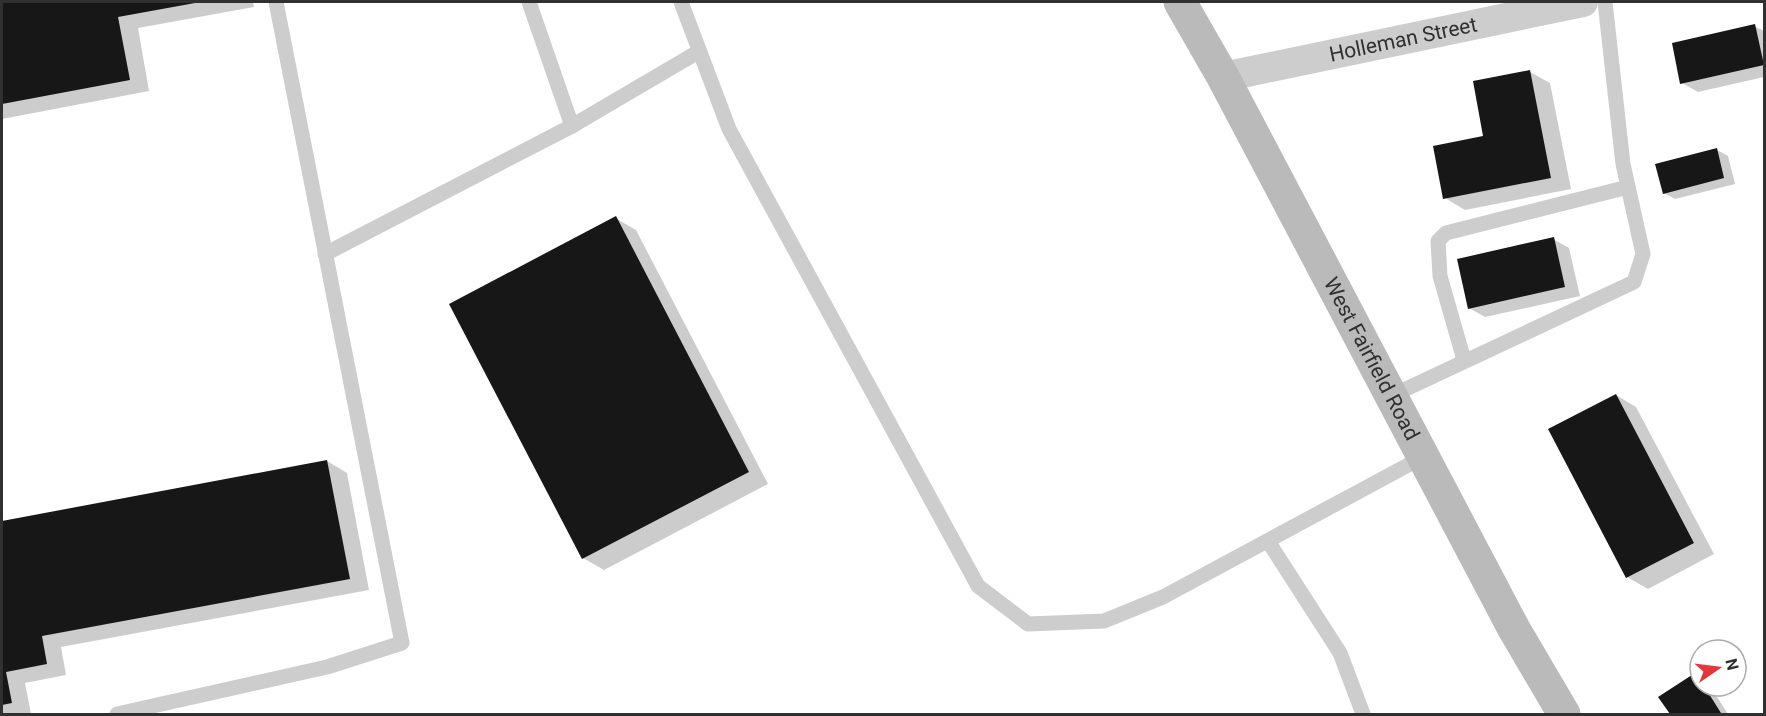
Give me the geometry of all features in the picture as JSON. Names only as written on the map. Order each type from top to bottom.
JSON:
[{"type":"main road","name":"West Fairfield Road","points":[[1180,2],[1223,77],[1514,629],[1564,714]]},
{"type":"street","name":"Holleman Street","points":[[1223,77],[1583,2]]},
{"type":"lane","points":[[117,714],[327,667],[402,643],[276,2]]},
{"type":"lane","points":[[529,2],[572,126]]},
{"type":"lane","points":[[681,2],[729,129],[978,586],[1028,624],[1104,621],[1163,597],[1423,457]]},
{"type":"lane","points":[[1392,396],[1464,360],[1634,282],[1643,254],[1614,97],[1605,2]]},
{"type":"lane","points":[[325,254],[572,126],[698,52]]},
{"type":"lane","points":[[1464,360],[1440,276],[1438,241],[1446,233],[1629,188]]},
{"type":"lane","points":[[1268,541],[1340,653],[1363,714]]},
{"type":"building","points":[[2,2],[195,3],[118,17],[130,80],[2,104]]},
{"type":"building","points":[[1755,24],[1764,65],[1680,84],[1672,43]]},
{"type":"building","points":[[1530,70],[1551,178],[1443,199],[1433,146],[1483,136],[1473,81]]},
{"type":"building","points":[[1717,148],[1724,178],[1663,194],[1655,164]]},
{"type":"building","points":[[616,216],[749,472],[582,559],[449,304]]},
{"type":"building","points":[[1554,237],[1565,287],[1468,309],[1457,259]]},
{"type":"building","points":[[1616,394],[1694,543],[1626,578],[1548,429]]},
{"type":"building","points":[[327,460],[350,579],[42,636],[47,664],[6,672],[12,703],[2,705],[2,521]]},
{"type":"building","points":[[1688,678],[1688,698],[1712,698],[1721,713],[1670,714],[1658,697]]}]
